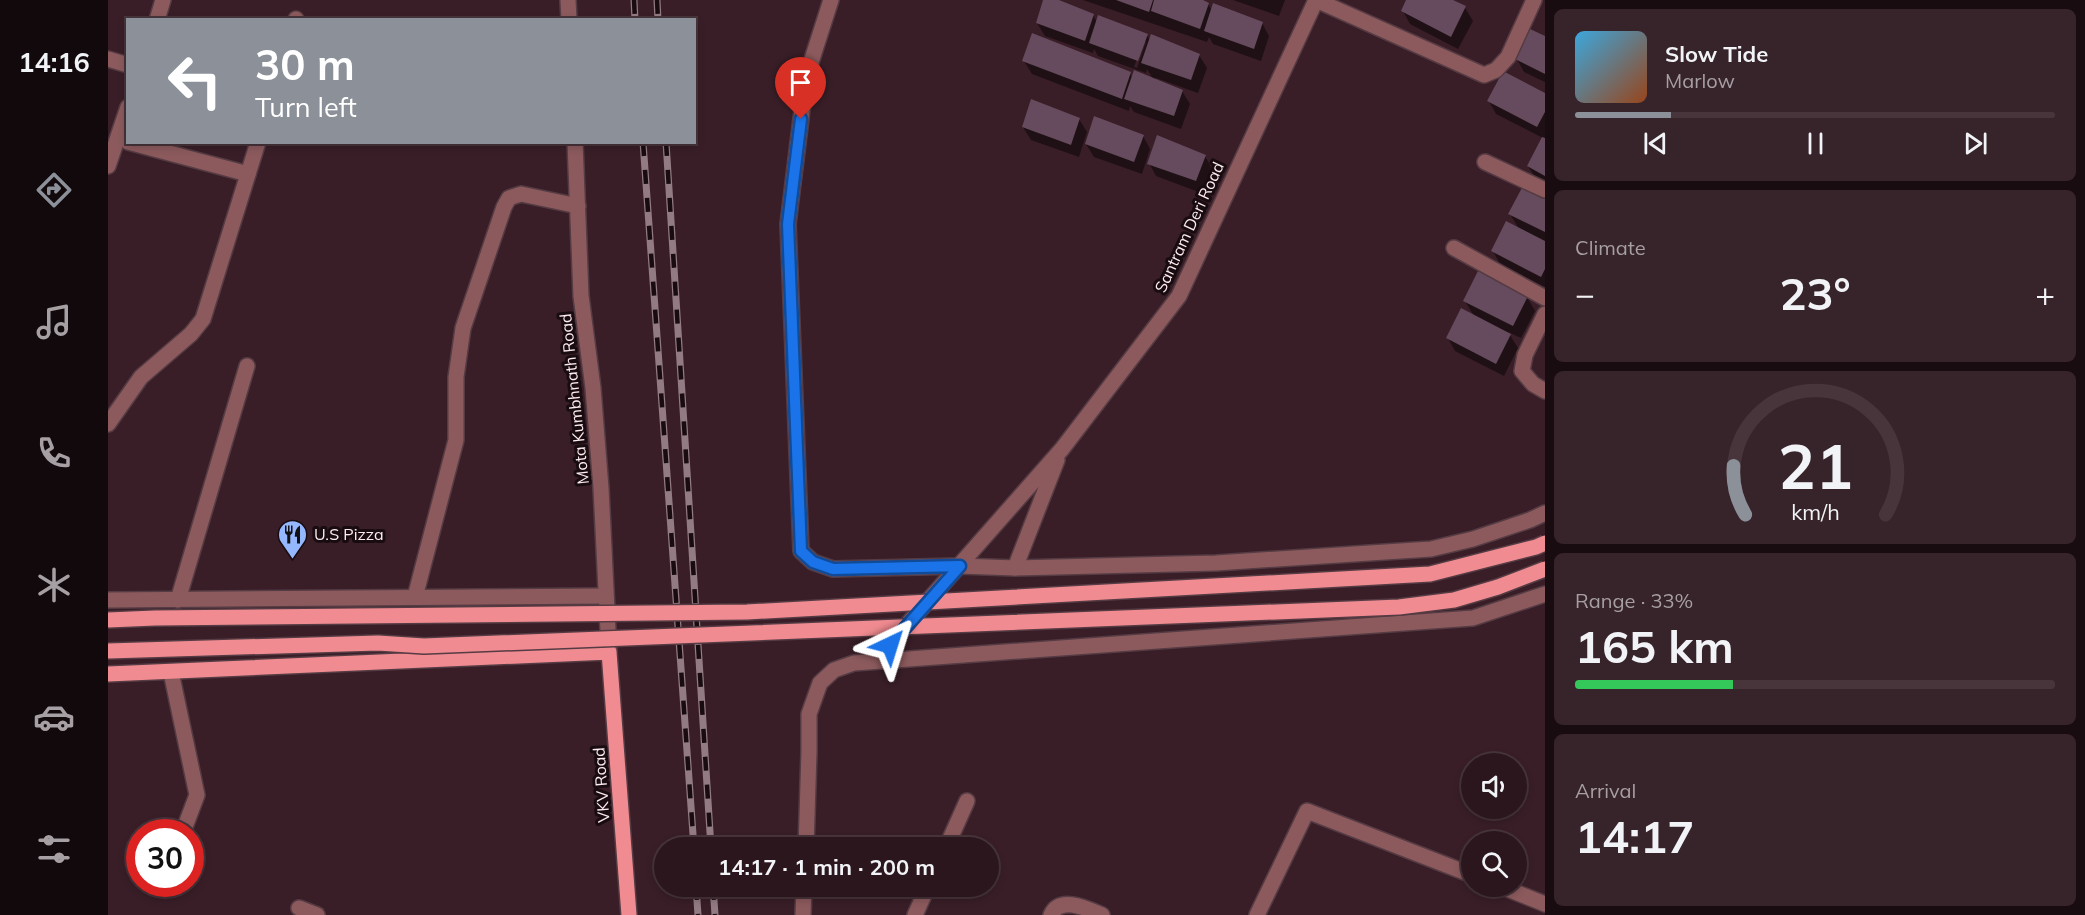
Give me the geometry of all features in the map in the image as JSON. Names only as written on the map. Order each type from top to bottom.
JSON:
[{"type":"main road","points":[[108,620],[770,611],[1430,574],[1545,543]]},
{"type":"main road","points":[[108,651],[378,643],[424,646],[1399,607],[1454,600],[1498,587],[1545,569]]},
{"type":"main road","points":[[108,674],[609,652]]},
{"type":"main road","name":"VKV Road","points":[[609,652],[629,915]]},
{"type":"street","points":[[158,18],[163,0]]},
{"type":"street","points":[[568,0],[569,18]]},
{"type":"street","points":[[831,0],[806,78],[788,224],[801,551],[813,562],[833,569],[960,566],[1015,568],[1216,563],[1431,549],[1473,539],[1545,513]]},
{"type":"street","points":[[1316,0],[1484,75],[1496,70],[1508,57],[1534,0]]},
{"type":"street","name":"Santram Deri Road","points":[[875,661],[1062,449],[1179,296],[1316,0]]},
{"type":"street","points":[[108,59],[126,64]]},
{"type":"street","points":[[108,166],[124,141],[126,124]]},
{"type":"street","points":[[135,144],[248,174]]},
{"type":"street","points":[[108,424],[141,377],[191,334],[203,319],[257,144]]},
{"type":"street","name":"Mota Kumbhnath Road","points":[[575,144],[581,296],[593,388],[601,488],[609,652]]},
{"type":"street","points":[[1485,162],[1545,190]]},
{"type":"street","points":[[415,597],[456,440],[456,377],[463,328],[504,207],[509,198],[521,194],[578,206]]},
{"type":"street","points":[[1454,248],[1545,298]]},
{"type":"street","points":[[1545,314],[1525,355],[1522,371],[1533,384],[1545,391]]},
{"type":"street","points":[[178,600],[247,366]]},
{"type":"street","name":"Santram Deri Road","points":[[1015,568],[1062,449]]},
{"type":"street","points":[[806,837],[809,714],[820,683],[834,670],[854,663],[1473,618],[1545,594]]},
{"type":"street","points":[[108,600],[606,596]]},
{"type":"street","points":[[171,672],[197,795],[188,819]]},
{"type":"street","points":[[951,837],[967,801]]},
{"type":"street","points":[[1257,915],[1307,812],[1461,871]]},
{"type":"street","points":[[803,915],[804,897]]},
{"type":"street","points":[[915,915],[923,897]]},
{"type":"street","points":[[1527,897],[1545,904]]},
{"type":"street","points":[[1051,915],[1053,910],[1062,905],[1076,905],[1102,915]]},
{"type":"street","points":[[299,908],[317,915]]},
{"type":"building","points":[[1043,0],[1059,0],[1094,14],[1085,41],[1036,23]]},
{"type":"building","points":[[1116,0],[1153,0],[1149,12]]},
{"type":"building","points":[[1154,0],[1203,0],[1209,3],[1200,29],[1151,11]]},
{"type":"building","points":[[1406,0],[1453,0],[1466,6],[1451,37],[1401,11]]},
{"type":"building","points":[[1213,3],[1263,22],[1254,49],[1204,31]]},
{"type":"building","points":[[1098,15],[1148,34],[1138,61],[1089,43]]},
{"type":"building","points":[[1530,29],[1545,36],[1545,74],[1515,59]]},
{"type":"building","points":[[1032,33],[1131,72],[1122,99],[1022,61]]},
{"type":"building","points":[[1151,34],[1200,54],[1191,80],[1141,63]]},
{"type":"building","points":[[1134,70],[1183,90],[1174,116],[1124,99]]},
{"type":"building","points":[[1503,71],[1545,93],[1545,112],[1537,127],[1487,101]]},
{"type":"building","points":[[1031,99],[1080,118],[1071,145],[1022,127]]},
{"type":"building","points":[[1094,116],[1144,135],[1134,162],[1085,144]]},
{"type":"building","points":[[1157,135],[1206,155],[1196,181],[1147,164]]},
{"type":"building","points":[[1542,137],[1545,138],[1545,176],[1527,166]]},
{"type":"building","points":[[1524,184],[1545,195],[1545,232],[1508,214]]},
{"type":"building","points":[[1506,221],[1545,241],[1545,269],[1541,277],[1491,251]]},
{"type":"building","points":[[1478,271],[1528,296],[1513,326],[1463,301]]},
{"type":"building","points":[[1461,308],[1511,334],[1496,364],[1446,338]]},
{"type":"railway","points":[[634,0],[635,18]]},
{"type":"railway","points":[[657,0],[658,18]]},
{"type":"railway","points":[[643,144],[693,837]]},
{"type":"railway","points":[[666,144],[710,837]]},
{"type":"railway","points":[[697,897],[698,915]]},
{"type":"railway","points":[[714,897],[715,915]]},
{"type":"place","name":"U.S Pizza","points":[[293,560]]},
{"type":"route","points":[[801,119],[788,224],[801,551],[813,562],[833,569],[960,566],[890,645]]}]
